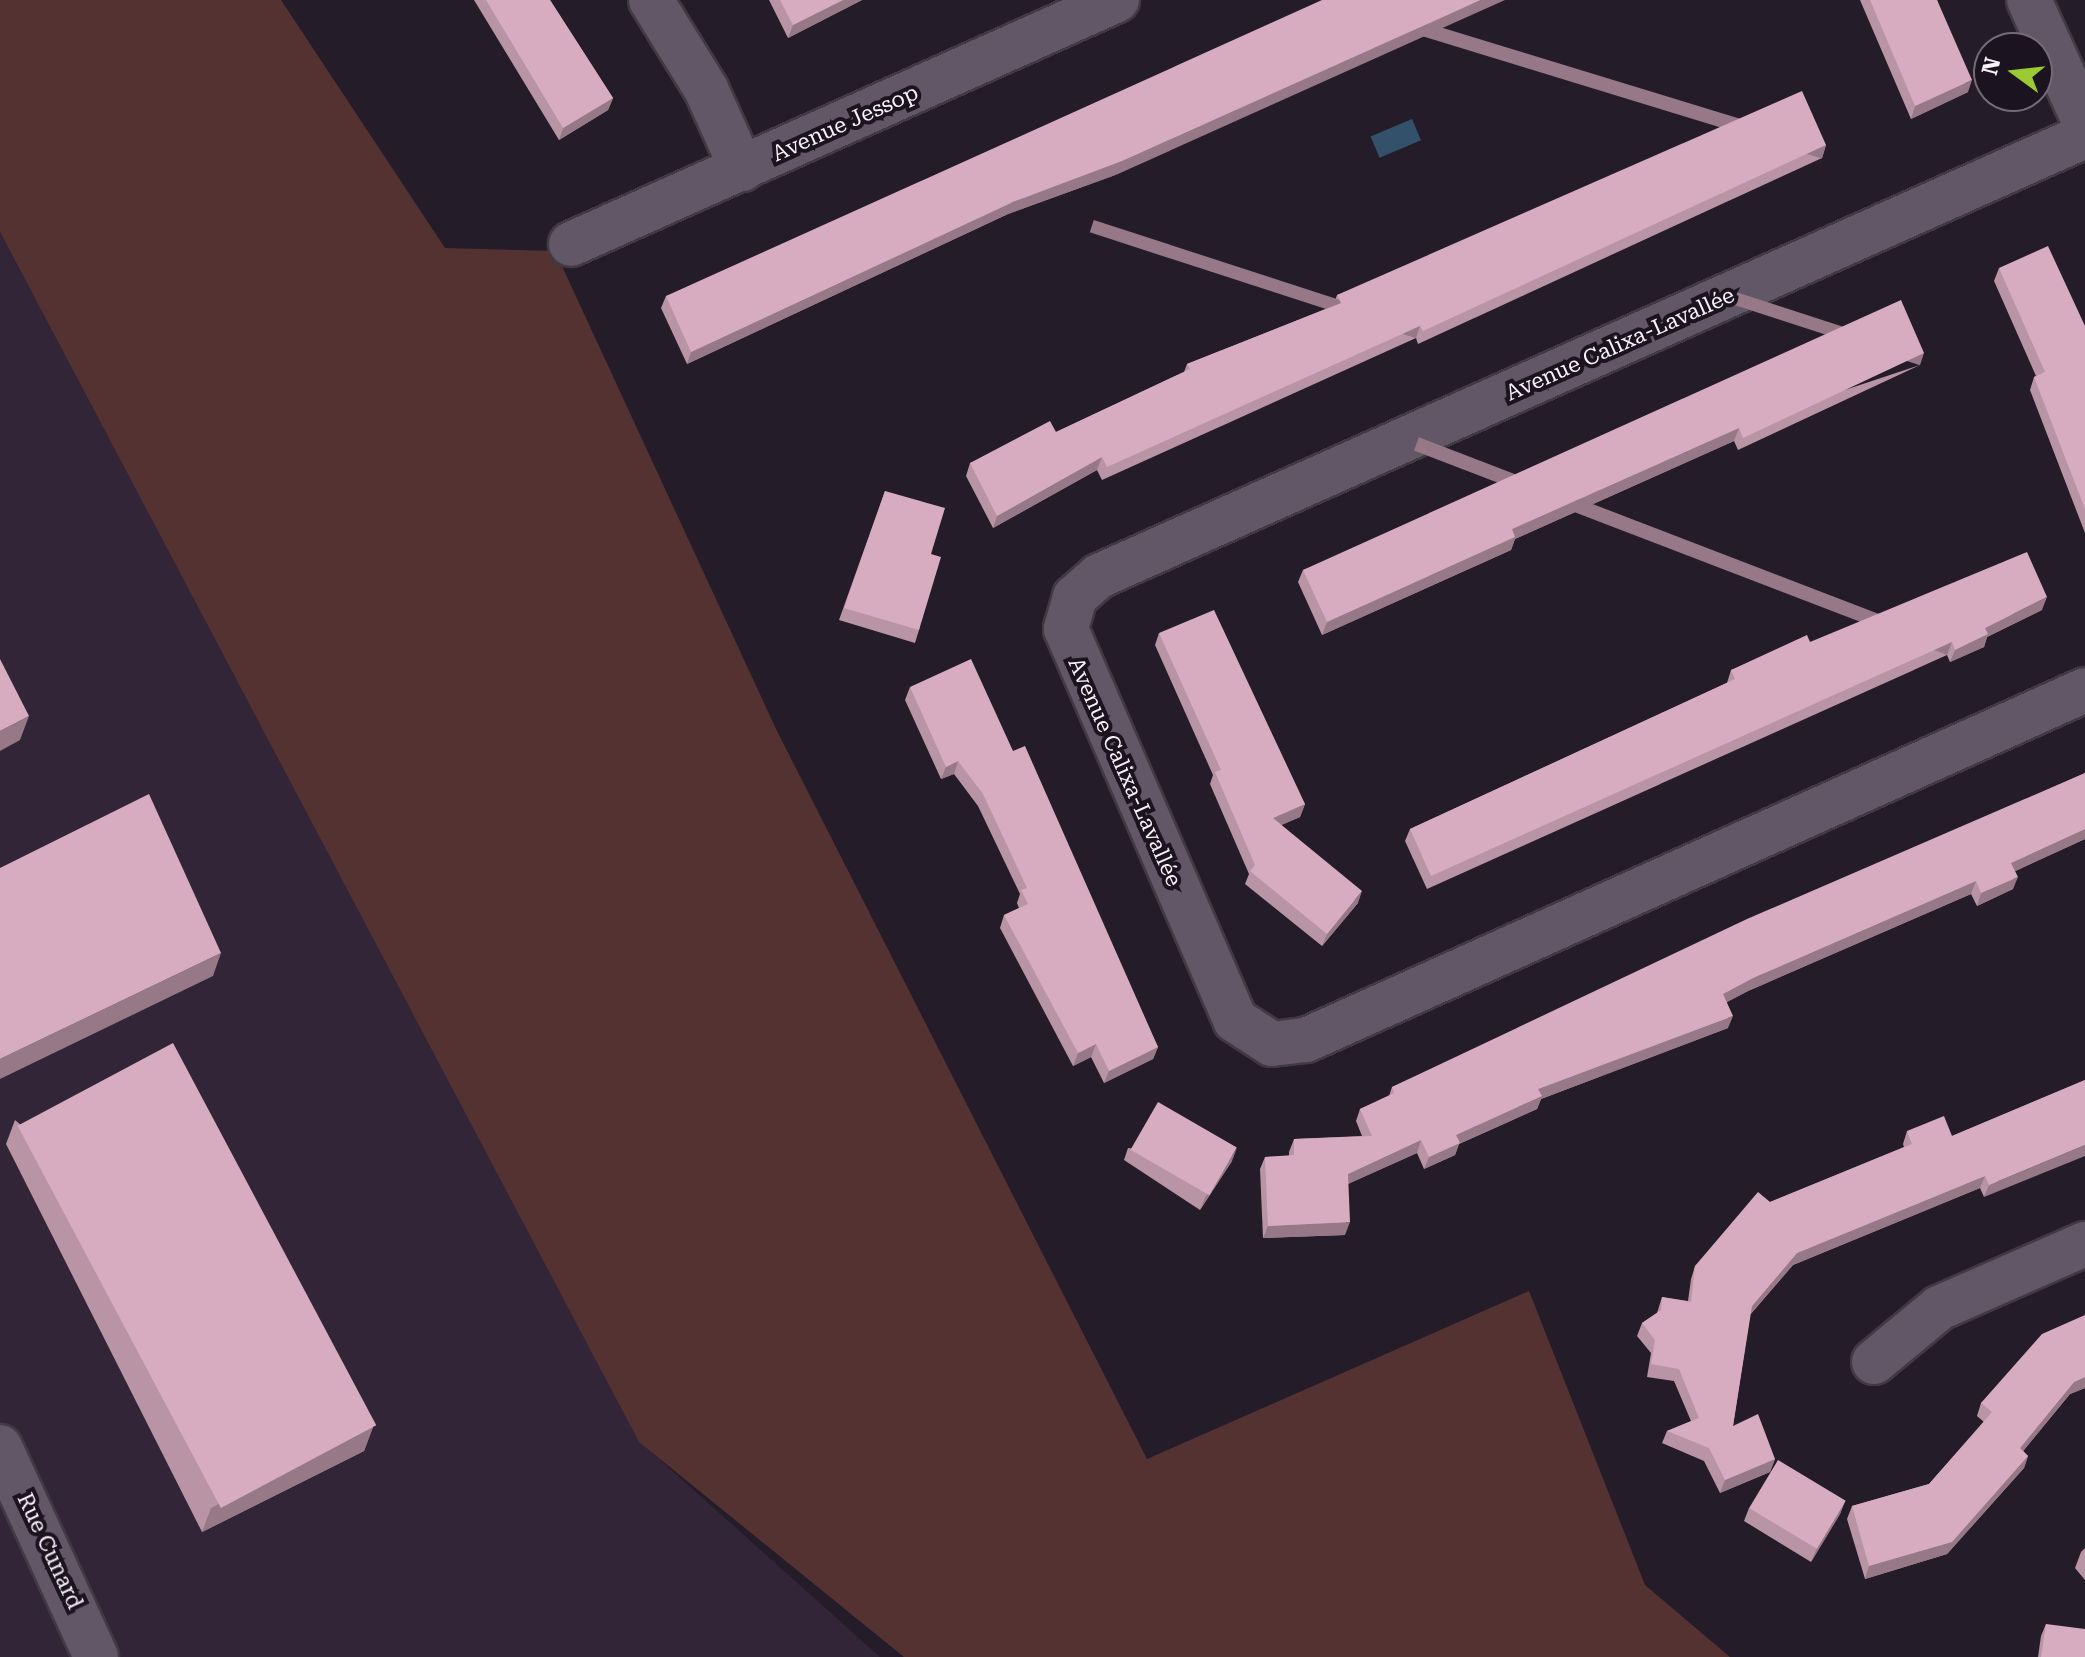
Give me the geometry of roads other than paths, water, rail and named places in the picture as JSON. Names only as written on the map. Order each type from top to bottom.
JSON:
[{"type":"street","points":[[651,0],[706,89],[742,169]]},
{"type":"street","points":[[2029,0],[2085,123]]},
{"type":"street","name":"Avenue Jessop","points":[[571,244],[1114,1]]},
{"type":"street","name":"Avenue Calixa-Lavallée","points":[[2085,136],[1099,576],[1075,597],[1066,629],[1235,1020],[1272,1044],[1306,1040],[2085,690]]},
{"type":"street","points":[[1874,1362],[1939,1308],[2085,1244]]},
{"type":"street","name":"Rue Cunard","points":[[0,1447],[96,1657]]},
{"type":"water","points":[[1412,119],[1421,140],[1380,158],[1371,137]]}]
